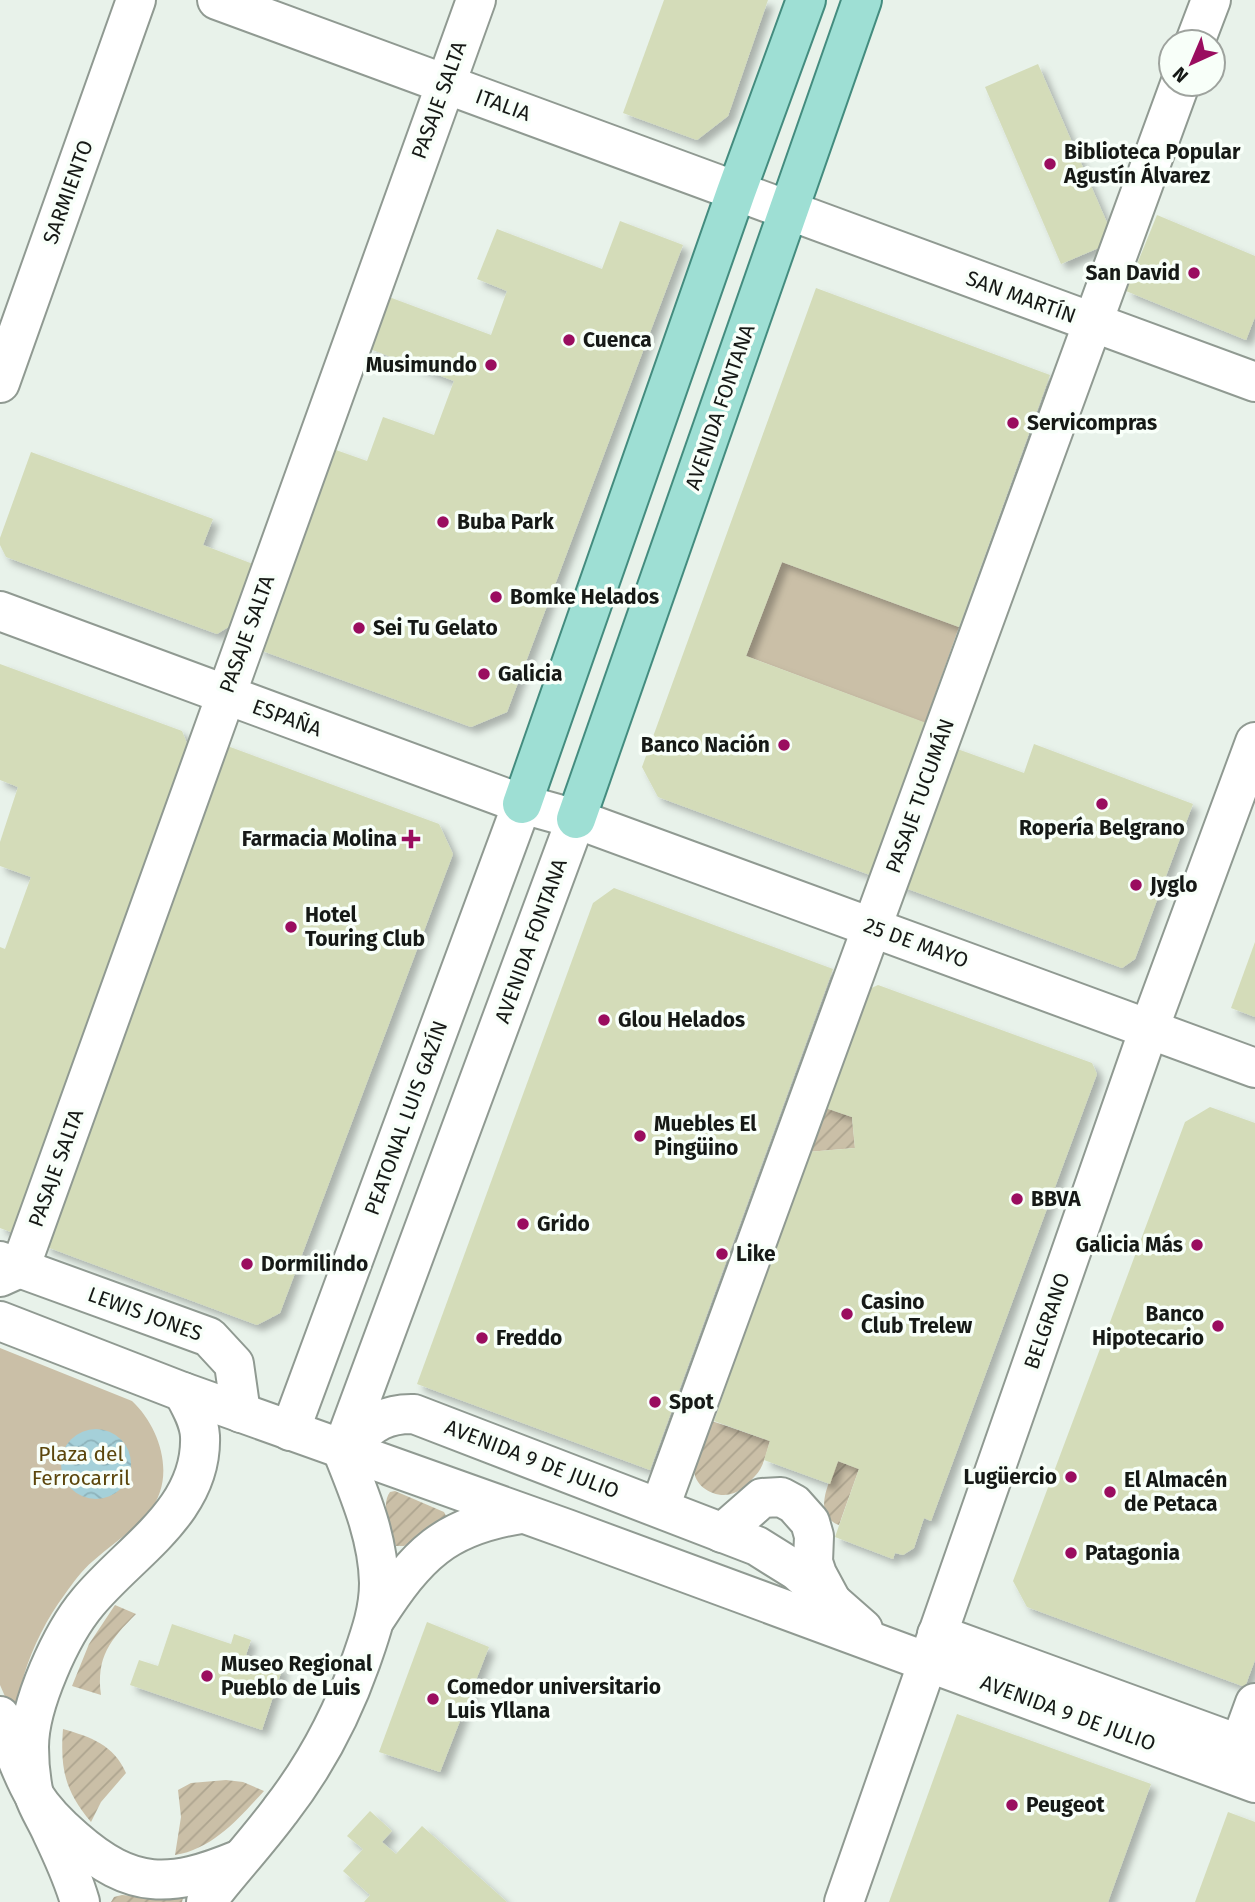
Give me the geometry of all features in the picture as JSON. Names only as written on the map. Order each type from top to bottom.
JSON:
[{"type":"main road","points":[[522,804],[806,0]]},
{"type":"main road","name":"AVENIDA FONTANA","points":[[576,819],[862,0]]},
{"type":"street","name":"SARMIENTO","points":[[0,383],[136,0]]},
{"type":"street","name":"ITALIA","points":[[217,0],[788,211]]},
{"type":"street","name":"PASAJE SALTA","points":[[7,1269],[226,695],[476,0]]},
{"type":"street","points":[[1200,28],[1211,0]]},
{"type":"street","name":"PASAJE TUCUMÁN","points":[[648,1503],[872,927],[1175,98]]},
{"type":"street","name":"SAN MARTÍN","points":[[788,211],[1255,382]]},
{"type":"street","name":"ESPAÑA","points":[[0,611],[522,804],[576,819]]},
{"type":"street","name":"BELGRANO","points":[[844,1902],[1149,1029],[1255,742]]},
{"type":"street","name":"PEATONAL LUIS GAZÍN","points":[[290,1431],[522,804]]},
{"type":"street","name":"25 DE MAYO","points":[[576,819],[1255,1068]]},
{"type":"street","name":"AVENIDA FONTANA","points":[[342,1450],[576,819]]},
{"type":"street","name":"LEWIS JONES","points":[[7,1269],[209,1337],[234,1364],[241,1413]]},
{"type":"street","points":[[0,1321],[342,1450],[365,1506],[374,1543],[379,1583],[376,1618],[358,1668],[322,1748],[279,1812],[206,1902]]},
{"type":"street","points":[[183,1392],[194,1413],[200,1435],[197,1464],[187,1493],[169,1521],[117,1569],[85,1604],[59,1648],[40,1692],[32,1723],[29,1748],[34,1795],[63,1829],[92,1854],[118,1871],[148,1878],[178,1880],[207,1873],[238,1860]]},
{"type":"street","name":"AVENIDA 9 DE JULIO","points":[[342,1450],[379,1420],[394,1413],[414,1414],[648,1503],[778,1558],[881,1644]]},
{"type":"street","name":"AVENIDA 9 DE JULIO","points":[[342,1450],[881,1644],[932,1647],[1247,1747]]},
{"type":"street","points":[[722,1533],[762,1498],[781,1497],[794,1504],[810,1522],[814,1535],[813,1562],[832,1602]]},
{"type":"street","points":[[567,1529],[648,1503]]},
{"type":"street","name":"AVENIDA 9 DE JULIO","points":[[376,1618],[405,1577],[442,1541],[487,1519],[521,1514]]},
{"type":"street","name":"AVENIDA 9 DE JULIO","points":[[932,1647],[1255,1783]]},
{"type":"street","points":[[1247,1747],[1255,1703]]},
{"type":"street","points":[[0,1716],[70,1870],[80,1902]]},
{"type":"green space","points":[[782,562],[959,627],[925,723],[746,656]]},
{"type":"green space","points":[[823,1107],[852,1117],[855,1148],[808,1152]]},
{"type":"green space","name":"Plaza del Ferrocarril","points":[[0,1348],[132,1401],[142,1412],[157,1439],[163,1469],[162,1484],[149,1512],[85,1568],[52,1613],[28,1664],[14,1717],[0,1685]]},
{"type":"green space","points":[[709,1420],[770,1441],[758,1472],[734,1493],[720,1495],[707,1490],[697,1481],[694,1468],[696,1457]]},
{"type":"green space","points":[[838,1461],[859,1469],[839,1525],[831,1520],[824,1505],[827,1487]]},
{"type":"green space","points":[[395,1491],[444,1512],[447,1518],[404,1546],[396,1546],[387,1519],[386,1504],[390,1492]]},
{"type":"green space","points":[[115,1605],[136,1614],[107,1650],[101,1670],[101,1695],[72,1686],[89,1644]]},
{"type":"green space","points":[[63,1729],[83,1735],[108,1749],[126,1773],[101,1802],[91,1822],[75,1800],[66,1779],[62,1756]]},
{"type":"green space","points":[[226,1780],[243,1782],[264,1791],[235,1822],[213,1839],[189,1852],[175,1855],[181,1817],[178,1790],[191,1783]]},
{"type":"green space","points":[[122,1895],[156,1898],[176,1895],[183,1898],[182,1902],[111,1902],[114,1897]]},
{"type":"water","points":[[96,1429],[121,1439],[131,1464],[121,1489],[96,1499],[71,1489],[61,1464],[71,1439]]},
{"type":"building","points":[[664,0],[768,0],[728,116],[697,140],[623,113]]},
{"type":"building","name":"Biblioteca Popular Agustín Álvarez","points":[[1038,64],[1115,241],[1061,264],[985,87]]},
{"type":"building","name":"San David","points":[[1157,215],[1255,256],[1255,317],[1246,340],[1126,291]]},
{"type":"building","points":[[620,221],[683,245],[507,712],[471,727],[257,649],[333,449],[367,461],[383,417],[434,435],[454,381],[370,349],[389,297],[491,335],[507,291],[477,279],[497,229],[602,269]]},
{"type":"building","points":[[816,288],[1050,375],[959,627],[782,562],[746,656],[926,723],[870,875],[658,797],[642,767]]},
{"type":"building","points":[[31,452],[213,519],[203,545],[253,564],[230,626],[217,634],[6,557],[0,545],[0,538]]},
{"type":"building","points":[[0,664],[182,731],[188,746],[16,1234],[0,1228],[0,947],[5,949],[31,877],[0,866],[0,842],[18,787],[0,780]]},
{"type":"building","points":[[222,744],[439,824],[453,854],[280,1313],[257,1325],[44,1246]]},
{"type":"building","points":[[1034,744],[1193,804],[1135,959],[1122,968],[897,885],[949,746],[1024,773]]},
{"type":"building","points":[[614,888],[833,969],[650,1470],[417,1384],[593,903]]},
{"type":"building","points":[[1255,942],[1255,1017],[1231,1008]]},
{"type":"building","points":[[878,985],[1092,1063],[1097,1074],[931,1521],[924,1518],[914,1548],[903,1555],[895,1553],[893,1559],[835,1537],[859,1469],[838,1461],[830,1484],[764,1460],[770,1441],[714,1421],[808,1152],[855,1148],[852,1117],[823,1107],[863,992]]},
{"type":"building","points":[[1210,1107],[1255,1123],[1255,1660],[1245,1687],[1027,1607],[1013,1581],[1185,1122]]},
{"type":"building","name":"Comedor universitario Luis Yllana","points":[[427,1622],[489,1647],[440,1772],[379,1752]]},
{"type":"building","name":"Museo Regional Pueblo de Luis","points":[[172,1624],[231,1644],[234,1634],[251,1640],[246,1655],[283,1667],[262,1730],[130,1685],[139,1660],[158,1666]]},
{"type":"building","name":"Peugeot","points":[[957,1714],[1151,1784],[1108,1902],[889,1902]]},
{"type":"building","points":[[370,1811],[392,1831],[382,1842],[396,1854],[422,1826],[507,1902],[364,1902],[370,1895],[343,1871],[363,1849],[347,1836]]},
{"type":"building","points":[[1228,1812],[1255,1822],[1255,1902],[1195,1902]]},
{"type":"place","name":"Biblioteca Popular Agustín Álvarez","points":[[1050,164]]},
{"type":"place","name":"San David","points":[[1194,273]]},
{"type":"place","name":"Cuenca","points":[[569,340]]},
{"type":"place","name":"Musimundo","points":[[491,365]]},
{"type":"place","name":"Servicompras","points":[[1013,423]]},
{"type":"place","name":"Buba Park","points":[[443,522]]},
{"type":"place","name":"Bomke Helados","points":[[496,597]]},
{"type":"place","name":"Sei Tu Gelato","points":[[359,628]]},
{"type":"place","name":"Galicia","points":[[484,674]]},
{"type":"place","name":"Banco Nación","points":[[784,745]]},
{"type":"place","name":"Ropería Belgrano","points":[[1102,804]]},
{"type":"place","name":"Farmacia Molina","points":[[411,839]]},
{"type":"place","name":"Jyglo","points":[[1136,885]]},
{"type":"place","name":"Hotel Touring Club","points":[[291,927]]},
{"type":"place","name":"Glou Helados","points":[[604,1020]]},
{"type":"place","name":"Muebles El Pingüino","points":[[640,1136]]},
{"type":"place","name":"BBVA","points":[[1017,1199]]},
{"type":"place","name":"Grido","points":[[523,1224]]},
{"type":"place","name":"Galicia Más","points":[[1197,1245]]},
{"type":"place","name":"Like","points":[[722,1254]]},
{"type":"place","name":"Dormilindo","points":[[247,1264]]},
{"type":"place","name":"Casino Club Trelew","points":[[847,1314]]},
{"type":"place","name":"Banco Hipotecario","points":[[1218,1326]]},
{"type":"place","name":"Freddo","points":[[482,1338]]},
{"type":"place","name":"Spot","points":[[655,1402]]},
{"type":"place","name":"Lugüercio","points":[[1071,1477]]},
{"type":"place","name":"El Almacén de Petaca","points":[[1110,1492]]},
{"type":"place","name":"Patagonia","points":[[1071,1553]]},
{"type":"place","name":"Museo Regional Pueblo de Luis","points":[[207,1676]]},
{"type":"place","name":"Comedor universitario Luis Yllana","points":[[433,1699]]},
{"type":"place","name":"Peugeot","points":[[1012,1805]]}]
